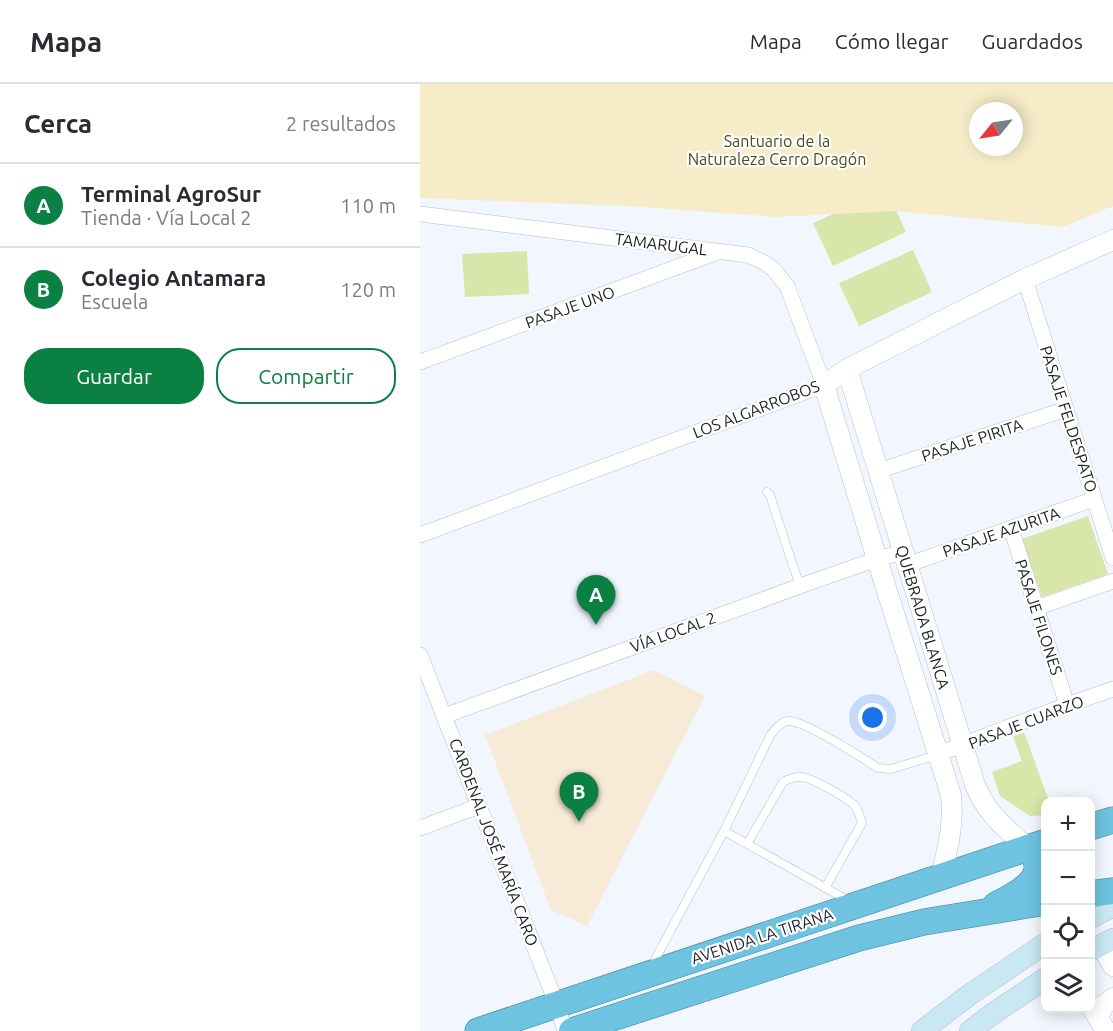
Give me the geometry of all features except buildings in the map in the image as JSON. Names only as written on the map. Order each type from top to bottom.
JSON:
[{"type":"highway","points":[[1095,825],[1113,820]]},
{"type":"highway","name":"AVENIDA LA TIRANA","points":[[478,1031],[1037,845]]},
{"type":"highway","points":[[941,877],[939,884],[944,906],[967,915],[1016,894],[1030,884],[1036,874],[1037,845]]},
{"type":"highway","points":[[1095,893],[1113,891]]},
{"type":"highway","name":"AVENIDA LA TIRANA","points":[[572,1031],[836,944],[893,929],[1041,903]]},
{"type":"main road","points":[[1095,915],[1113,906]]},
{"type":"main road","points":[[922,1031],[976,989],[1041,946]]},
{"type":"main road","points":[[970,1031],[1041,981]]},
{"type":"street","name":"TAMARUGAL","points":[[420,214],[748,255],[773,269],[780,276],[791,296],[824,384]]},
{"type":"street","name":"LOS ALGARROBOS","points":[[420,535],[824,384],[847,369],[1024,279],[1113,240]]},
{"type":"street","name":"PASAJE UNO","points":[[420,362],[719,252]]},
{"type":"street","name":"PASAJE FELDESPATO","points":[[1024,279],[1113,558]]},
{"type":"street","name":"QUEBRADA BLANCA","points":[[847,369],[975,785],[986,807],[1002,826],[1037,845]]},
{"type":"street","name":"QUEBRADA BLANCA","points":[[824,384],[876,560],[951,795],[952,828],[941,877]]},
{"type":"street","name":"PASAJE PIRITA","points":[[878,471],[1066,409]]},
{"type":"street","name":"PASAJE AZURITA","points":[[905,558],[1011,528],[1094,500]]},
{"type":"street","name":"PASAJE FILONES","points":[[1011,528],[1068,705]]},
{"type":"street","name":"VÍA LOCAL 2","points":[[444,716],[800,586],[876,560],[905,558]]},
{"type":"street","points":[[1036,608],[1113,581]]},
{"type":"street","name":"CARDENAL JOSÉ MARÍA CARO","points":[[420,655],[425,680],[444,716],[557,1005],[565,1031]]},
{"type":"street","name":"PASAJE CUARZO","points":[[939,754],[1113,689]]},
{"type":"street","points":[[420,828],[479,806]]},
{"type":"street","points":[[1101,945],[1113,966]]},
{"type":"street","points":[[1098,1018],[1104,1005],[1113,998]]},
{"type":"lane","points":[[767,492],[770,495],[800,586]]},
{"type":"lane","points":[[648,975],[724,831],[771,734],[779,725],[788,721],[806,726],[878,768],[891,769],[939,754]]},
{"type":"lane","points":[[747,844],[783,782],[791,778],[803,777],[840,795],[854,805],[862,823],[825,888]]},
{"type":"lane","points":[[724,831],[856,905]]},
{"type":"shaded area","points":[[654,670],[705,696],[587,926],[551,910],[485,735]]},
{"type":"green space","points":[[887,190],[906,232],[833,266],[813,223]]},
{"type":"green space","points":[[913,250],[932,292],[859,326],[839,283]]},
{"type":"green space","points":[[527,251],[529,294],[465,297],[462,254]]},
{"type":"green space","points":[[1088,516],[1108,574],[1042,597],[1022,539]]},
{"type":"green space","points":[[1024,732],[1048,797],[1041,797],[1041,815],[1030,816],[1000,796],[992,772],[1022,761],[1013,736]]},
{"type":"sand","name":"Santuario de la Naturaleza Cerro Dragón","points":[[420,84],[1113,84],[1113,206],[1063,227],[895,211],[776,217],[627,206],[420,198]]},
{"type":"place","name":"Terminal AgroSur","points":[[596,625]]},
{"type":"place","name":"Colegio Antamara","points":[[579,822]]}]
